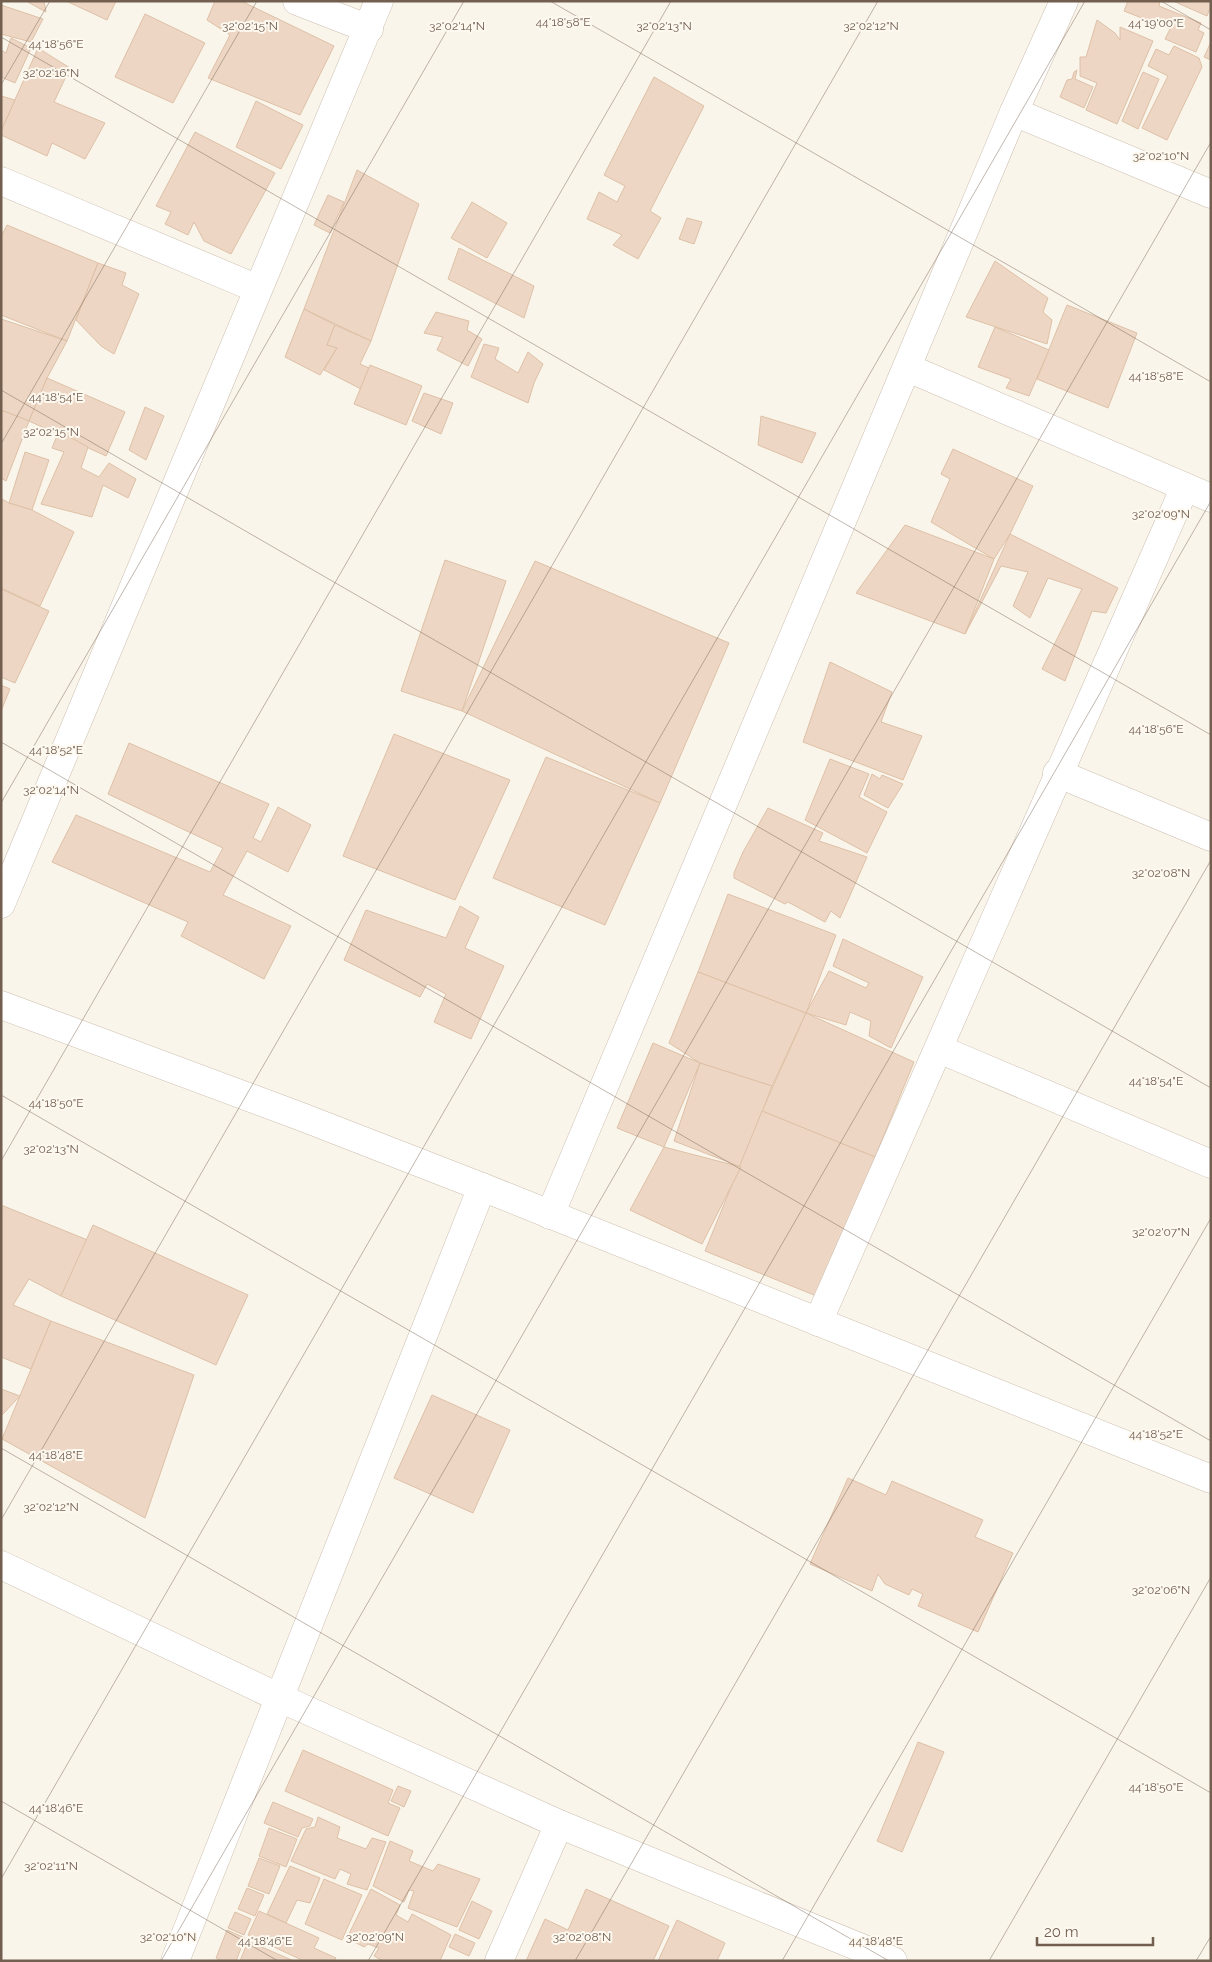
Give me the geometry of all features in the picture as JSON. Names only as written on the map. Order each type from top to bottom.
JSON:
[{"type":"street","points":[[297,1],[369,29]]},
{"type":"street","points":[[1,904],[258,289],[369,29],[379,1]]},
{"type":"street","points":[[550,1214],[908,368],[1014,112],[1064,1]]},
{"type":"street","points":[[1014,112],[1211,194]]},
{"type":"street","points":[[1,181],[258,289]]},
{"type":"street","points":[[908,368],[1211,498]]},
{"type":"street","points":[[818,1322],[1185,487]]},
{"type":"street","points":[[1058,773],[1211,837]]},
{"type":"street","points":[[1,1005],[302,1117],[482,1187],[1211,1479]]},
{"type":"street","points":[[939,1049],[1211,1164]]},
{"type":"street","points":[[175,1961],[482,1187]]},
{"type":"street","points":[[4,1574],[559,1824],[893,1961]]},
{"type":"street","points":[[499,1961],[559,1824]]},
{"type":"building","points":[[26,1],[44,1],[46,12]]},
{"type":"building","points":[[66,1],[116,1],[107,20]]},
{"type":"building","points":[[215,1],[241,1],[334,46],[300,115],[208,78],[230,35],[207,20]]},
{"type":"building","points":[[1128,1],[1160,1],[1159,6],[1201,23],[1198,30],[1204,33],[1196,52],[1165,39],[1170,29],[1124,11]]},
{"type":"building","points":[[1173,1],[1211,1],[1211,6],[1207,16]]},
{"type":"building","points":[[1,5],[43,19],[31,42],[1,34]]},
{"type":"building","points":[[145,14],[205,43],[173,103],[115,77]]},
{"type":"building","points":[[1097,20],[1115,33],[1120,40],[1120,27],[1153,41],[1117,124],[1086,110],[1097,83],[1080,76],[1080,57],[1086,57]]},
{"type":"building","points":[[11,38],[31,48],[15,83],[1,77],[1,50],[6,53]]},
{"type":"building","points":[[1211,42],[1211,60],[1204,57]]},
{"type":"building","points":[[1174,46],[1199,58],[1202,67],[1167,140],[1142,128],[1168,76],[1148,66],[1156,49],[1169,55]]},
{"type":"building","points":[[38,48],[70,68],[54,102],[105,123],[85,159],[52,143],[47,156],[1,135],[1,131]]},
{"type":"building","points":[[1077,70],[1075,79],[1093,87],[1084,108],[1060,97],[1067,80],[1072,79],[1074,72]]},
{"type":"building","points":[[1143,72],[1159,79],[1138,129],[1122,121]]},
{"type":"building","points":[[654,77],[704,106],[650,211],[661,218],[638,259],[613,245],[622,235],[587,219],[599,192],[617,202],[625,186],[604,175]]},
{"type":"building","points":[[1,96],[15,100],[1,131]]},
{"type":"building","points":[[256,101],[303,125],[281,169],[236,147]]},
{"type":"building","points":[[195,132],[275,173],[231,254],[204,241],[194,222],[188,235],[165,224],[171,212],[156,206]]},
{"type":"building","points":[[357,170],[419,204],[371,341],[304,309]]},
{"type":"building","points":[[328,195],[344,202],[330,233],[314,225]]},
{"type":"building","points":[[472,202],[507,223],[487,258],[451,238]]},
{"type":"building","points":[[687,218],[702,222],[694,244],[679,239]]},
{"type":"building","points":[[7,225],[98,263],[67,341],[1,315],[1,237]]},
{"type":"building","points":[[459,248],[534,286],[524,318],[448,279]]},
{"type":"building","points":[[995,261],[1048,298],[1043,312],[1052,320],[1047,344],[966,317]]},
{"type":"building","points":[[98,263],[126,273],[122,285],[139,294],[114,354],[101,346],[76,320]]},
{"type":"building","points":[[1067,305],[1137,333],[1108,408],[1037,379]]},
{"type":"building","points":[[304,309],[335,325],[327,345],[337,348],[320,375],[285,357]]},
{"type":"building","points":[[436,312],[469,321],[467,330],[482,339],[468,366],[437,350],[443,337],[424,333]]},
{"type":"building","points":[[1,319],[67,341],[47,378],[29,421],[1,410]]},
{"type":"building","points":[[335,325],[371,341],[360,364],[369,368],[361,389],[324,370],[337,348],[327,345]]},
{"type":"building","points":[[995,327],[1049,350],[1029,396],[1006,388],[1011,379],[978,367]]},
{"type":"building","points":[[484,344],[499,348],[495,359],[518,373],[528,352],[543,364],[534,383],[528,403],[471,377]]},
{"type":"building","points":[[370,365],[422,386],[406,425],[354,404]]},
{"type":"building","points":[[47,378],[125,412],[106,456],[29,421]]},
{"type":"building","points":[[424,393],[453,403],[441,434],[412,421]]},
{"type":"building","points":[[145,407],[164,416],[146,460],[129,450]]},
{"type":"building","points":[[1,410],[29,421],[6,481],[1,478]]},
{"type":"building","points":[[761,416],[816,433],[802,463],[758,445]]},
{"type":"building","points":[[59,431],[88,447],[81,468],[99,477],[109,463],[136,479],[128,498],[103,485],[92,517],[41,504],[64,452],[52,448]]},
{"type":"building","points":[[953,449],[1033,486],[1010,534],[994,559],[931,522],[950,479],[941,474]]},
{"type":"building","points":[[25,452],[49,460],[32,510],[9,503]]},
{"type":"building","points":[[2,499],[32,510],[74,532],[40,606],[1,588]]},
{"type":"building","points":[[905,525],[994,559],[965,634],[856,593]]},
{"type":"building","points":[[1010,534],[1118,588],[1106,613],[1092,611],[1065,681],[1042,669],[1082,589],[1048,578],[1030,618],[1013,606],[1028,572],[1001,566],[965,634]]},
{"type":"building","points":[[445,560],[506,581],[462,711],[401,691]]},
{"type":"building","points":[[535,561],[729,643],[660,803],[462,711]]},
{"type":"building","points":[[1,589],[49,611],[15,683],[1,677]]},
{"type":"building","points":[[830,662],[892,692],[881,722],[922,736],[903,780],[803,742]]},
{"type":"building","points":[[1,685],[10,689],[1,711]]},
{"type":"building","points":[[394,734],[510,780],[455,900],[343,856]]},
{"type":"building","points":[[129,743],[269,804],[253,838],[261,842],[278,807],[311,825],[288,872],[247,851],[223,895],[291,926],[264,979],[181,936],[188,922],[52,862],[76,815],[210,872],[223,848],[108,794]]},
{"type":"building","points":[[546,757],[660,803],[605,925],[493,878]]},
{"type":"building","points":[[830,759],[869,774],[859,797],[887,812],[867,853],[805,820]]},
{"type":"building","points":[[872,774],[880,779],[882,775],[903,784],[888,808],[864,795]]},
{"type":"building","points":[[768,808],[823,833],[819,841],[867,857],[840,918],[831,911],[825,922],[788,902],[785,904],[734,878],[734,873],[743,852]]},
{"type":"building","points":[[728,894],[836,935],[806,1013],[698,972]]},
{"type":"building","points":[[460,906],[479,917],[465,948],[504,966],[471,1039],[434,1022],[446,994],[427,984],[420,997],[344,960],[366,910],[446,938]]},
{"type":"building","points":[[843,939],[923,977],[891,1048],[869,1036],[871,1021],[850,1012],[846,1025],[806,1013],[829,971],[866,988],[869,983],[833,966]]},
{"type":"building","points":[[698,972],[806,1013],[772,1086],[700,1063],[669,1043]]},
{"type":"building","points":[[806,1013],[914,1062],[875,1157],[762,1111]]},
{"type":"building","points":[[653,1043],[700,1063],[664,1147],[617,1128]]},
{"type":"building","points":[[700,1063],[772,1086],[741,1167],[674,1141]]},
{"type":"building","points":[[762,1111],[875,1157],[819,1297],[705,1251]]},
{"type":"building","points":[[664,1147],[741,1167],[702,1244],[630,1210]]},
{"type":"building","points":[[1,1205],[90,1241],[61,1296],[29,1279],[13,1305],[51,1321],[31,1369],[1,1357]]},
{"type":"building","points":[[93,1225],[248,1295],[216,1365],[61,1296]]},
{"type":"building","points":[[51,1321],[194,1375],[145,1518],[2,1439]]},
{"type":"building","points":[[1,1389],[20,1396],[1,1416]]},
{"type":"building","points":[[432,1395],[510,1430],[473,1513],[394,1478]]},
{"type":"building","points":[[848,1478],[886,1495],[892,1481],[983,1520],[975,1537],[1013,1553],[978,1632],[918,1606],[923,1594],[912,1589],[909,1595],[885,1584],[878,1574],[872,1591],[810,1564]]},
{"type":"building","points":[[918,1742],[944,1752],[902,1852],[877,1841]]},
{"type":"building","points":[[303,1750],[393,1790],[388,1803],[400,1808],[388,1836],[285,1791]]},
{"type":"building","points":[[398,1786],[411,1791],[404,1807],[391,1801]]},
{"type":"building","points":[[273,1802],[313,1819],[310,1826],[302,1828],[298,1837],[264,1823]]},
{"type":"building","points":[[318,1817],[340,1827],[337,1838],[366,1849],[372,1838],[386,1842],[367,1890],[347,1884],[351,1874],[340,1869],[335,1879],[291,1861],[306,1829],[315,1827]]},
{"type":"building","points":[[269,1828],[297,1839],[286,1867],[259,1856]]},
{"type":"building","points":[[390,1841],[413,1851],[409,1861],[433,1871],[438,1864],[480,1879],[457,1927],[408,1908],[414,1891],[409,1890],[404,1902],[373,1886]]},
{"type":"building","points":[[259,1858],[280,1866],[269,1894],[248,1886]]},
{"type":"building","points":[[290,1866],[320,1878],[310,1903],[297,1900],[286,1923],[267,1914]]},
{"type":"building","points":[[324,1879],[362,1895],[342,1940],[305,1924]]},
{"type":"building","points":[[247,1888],[264,1895],[255,1916],[238,1909]]},
{"type":"building","points":[[371,1889],[400,1905],[396,1915],[408,1922],[412,1914],[451,1935],[440,1961],[383,1961],[374,1956],[379,1948],[368,1944],[364,1947],[347,1938]]},
{"type":"building","points":[[586,1889],[669,1926],[653,1961],[526,1961],[545,1919],[568,1930]]},
{"type":"building","points":[[472,1901],[492,1911],[479,1939],[459,1930]]},
{"type":"building","points":[[259,1911],[319,1938],[314,1948],[336,1958],[334,1961],[304,1961],[248,1935]]},
{"type":"building","points":[[235,1912],[251,1919],[244,1935],[228,1928]]},
{"type":"building","points":[[677,1920],[725,1943],[717,1961],[658,1961]]},
{"type":"building","points":[[227,1930],[245,1938],[236,1961],[222,1961],[216,1958]]},
{"type":"building","points":[[455,1934],[475,1943],[469,1956],[449,1947]]},
{"type":"building","points":[[248,1941],[294,1961],[240,1961]]}]
